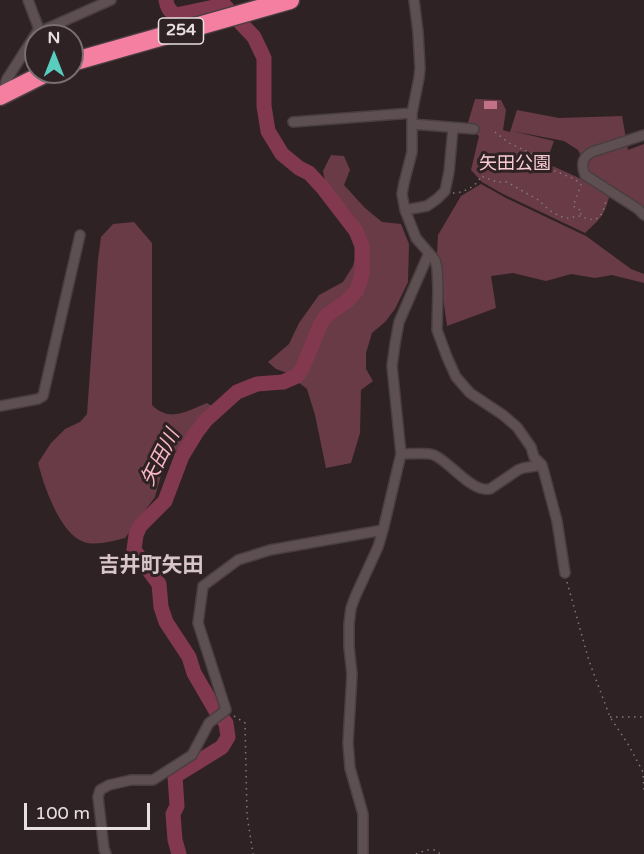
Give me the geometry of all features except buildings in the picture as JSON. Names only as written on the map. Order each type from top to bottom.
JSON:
[{"type":"highway","name":"254","points":[[84,59],[291,0]]},
{"type":"highway","points":[[3,95],[25,84]]},
{"type":"street","points":[[28,0],[38,24]]},
{"type":"street","points":[[57,24],[111,0]]},
{"type":"street","points":[[414,0],[420,68],[412,113],[412,153],[402,194],[405,210],[416,238],[435,260],[438,289],[437,330],[456,377],[470,393],[503,415],[517,428],[531,447],[534,457],[542,465],[556,521],[565,573]]},
{"type":"street","points":[[3,95],[7,79],[24,53]]},
{"type":"street","points":[[293,122],[412,113]]},
{"type":"street","points":[[412,124],[474,129]]},
{"type":"street","points":[[405,210],[427,206],[445,190],[453,128]]},
{"type":"street","points":[[644,135],[601,148],[586,155],[582,163],[585,175],[644,215]]},
{"type":"street","points":[[0,406],[44,396],[80,236]]},
{"type":"street","points":[[363,854],[363,814],[350,768],[348,743],[352,674],[349,624],[355,597],[378,547],[401,454],[392,366],[395,344],[399,322],[429,253]]},
{"type":"street","points":[[401,454],[433,454],[471,484],[484,490],[490,489],[518,470],[542,465]]},
{"type":"street","points":[[106,854],[98,797],[100,789],[131,780],[153,780],[192,755],[210,723],[226,710],[198,623],[203,586],[238,560],[270,550],[383,530]]},
{"type":"path","points":[[495,132],[509,143],[537,156],[547,168],[575,179],[581,184],[573,206],[582,211],[580,217]]},
{"type":"path","points":[[443,193],[463,192],[478,183],[481,176],[497,182],[507,182],[540,201],[552,212],[570,218],[577,216],[591,220],[598,218],[604,208],[608,191]]},
{"type":"path","points":[[565,573],[589,661],[610,717],[643,772],[644,790]]},
{"type":"path","points":[[226,710],[246,723],[247,815],[253,854]]},
{"type":"path","points":[[610,717],[644,717]]},
{"type":"path","points":[[416,854],[433,849],[440,854]]},
{"type":"green space","name":"矢田公園","points":[[475,99],[501,100],[506,110],[503,130],[510,132],[517,110],[559,118],[622,116],[628,150],[644,144],[644,211],[591,174],[578,150],[564,141],[512,131],[554,141],[546,163],[610,194],[604,212],[585,233],[482,182],[471,170],[479,136],[467,126]]},
{"type":"green space","points":[[331,155],[344,156],[350,170],[344,185],[365,208],[382,222],[401,224],[409,244],[408,282],[395,309],[372,333],[366,353],[366,369],[373,381],[361,390],[360,433],[351,463],[326,468],[307,389],[268,362],[289,344],[299,323],[319,295],[343,282],[353,266],[362,234],[354,216],[325,181],[323,171]]},
{"type":"green space","points":[[481,184],[586,236],[631,269],[644,274],[644,283],[612,275],[595,278],[571,274],[546,281],[513,273],[491,276],[496,308],[447,326],[437,254],[438,235],[461,196]]},
{"type":"green space","points":[[134,222],[152,243],[152,405],[165,413],[179,414],[207,403],[215,408],[215,418],[207,429],[187,438],[174,453],[163,468],[155,497],[125,538],[104,543],[88,543],[75,537],[60,520],[44,484],[38,463],[51,443],[65,429],[80,422],[87,414],[101,237],[113,224]]},
{"type":"waterway","name":"矢田川","points":[[166,0],[169,9],[176,15],[224,5],[254,37],[264,58],[264,106],[268,131],[282,154],[309,173],[323,188],[356,231],[362,246],[362,274],[357,290],[321,323],[297,376],[283,382],[257,384],[237,392],[206,420],[182,456],[165,501],[140,526],[136,535],[134,550],[159,584],[161,607],[166,622],[189,657],[194,673],[216,711],[226,723],[228,737],[222,747],[175,776],[177,806],[173,814],[175,840],[179,854]]},
{"type":"district","name":"吉井町矢田","points":[[151,566]]}]
